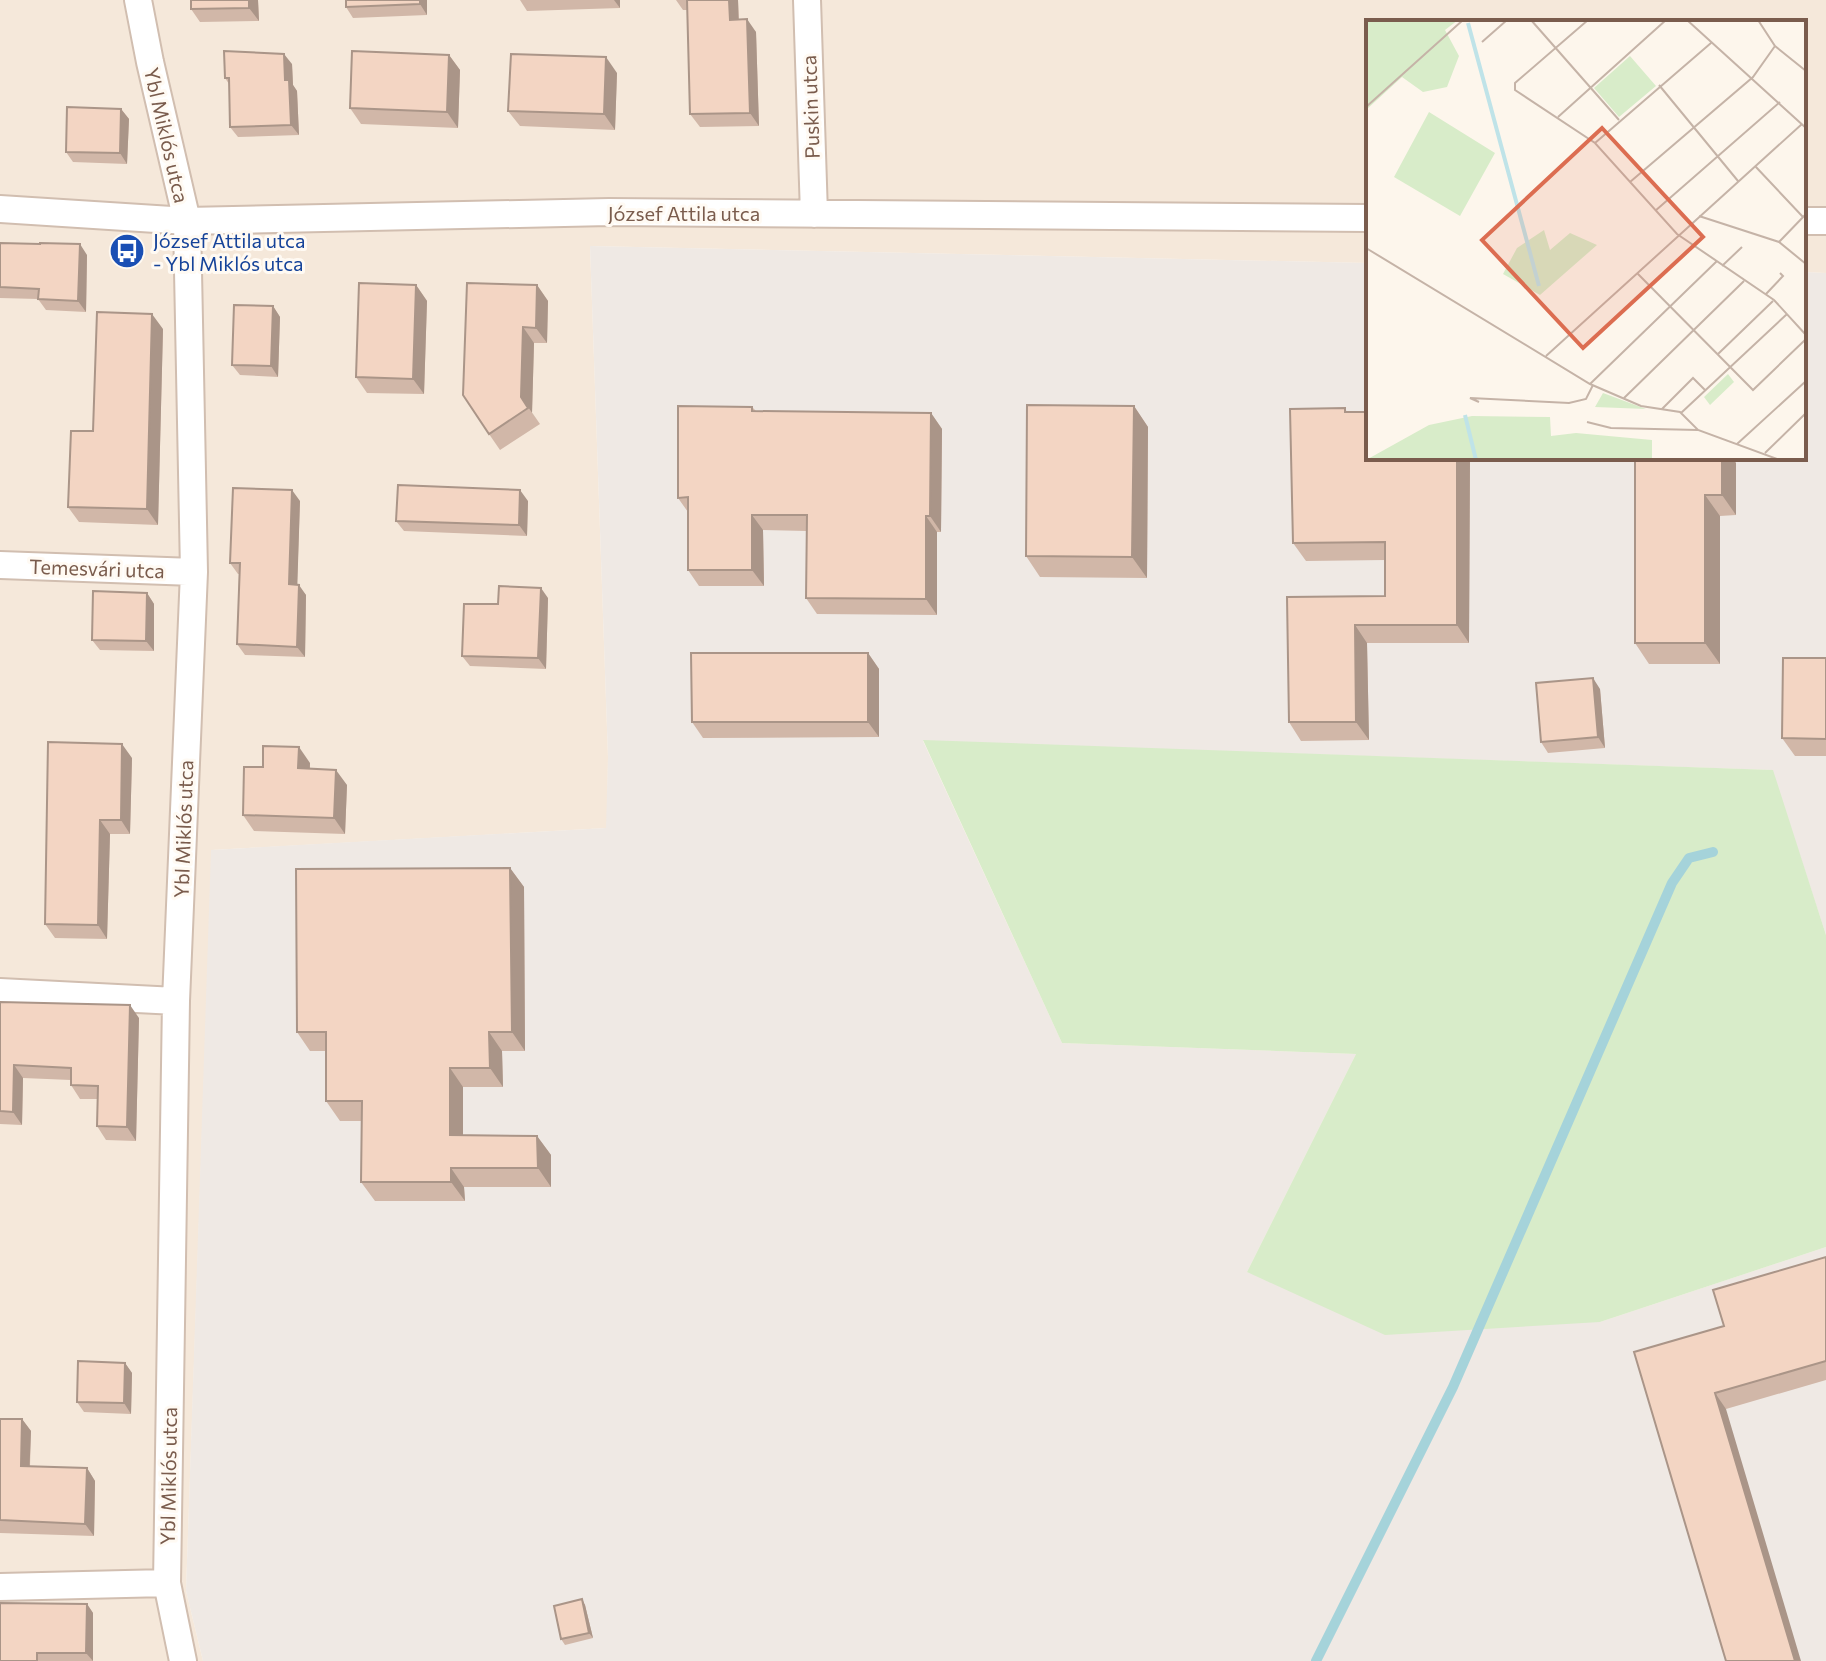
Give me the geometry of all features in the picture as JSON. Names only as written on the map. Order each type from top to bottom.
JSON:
[{"type":"street","name":"Ybl Miklós utca","points":[[138,0],[187,221],[194,572],[176,1001],[167,1583],[183,1661]]},
{"type":"street","name":"Puskin utca","points":[[807,0],[814,214]]},
{"type":"street","name":"József Attila utca","points":[[0,209],[187,221],[609,212],[1366,218]]},
{"type":"street","name":"Temesvári utca","points":[[0,565],[194,572]]},
{"type":"street","points":[[0,992],[176,1001]]},
{"type":"street","points":[[0,1587],[167,1583]]},
{"type":"shaded area","points":[[0,0],[1826,0],[1826,273],[1806,272],[1806,20],[1366,20],[1366,263],[590,246],[608,757],[607,828],[212,850],[186,1591],[203,1661],[0,1661]]},
{"type":"shaded area","points":[[590,246],[1366,263],[1366,460],[1806,460],[1806,272],[1826,273],[1826,935],[1772,770],[923,741],[1062,1043],[1356,1054],[1247,1272],[1600,1322],[1826,1247],[1826,1661],[203,1661],[186,1591],[211,850],[606,828],[608,757]]},
{"type":"green space","points":[[923,740],[1773,770],[1826,935],[1826,1247],[1600,1322],[1385,1335],[1247,1272],[1356,1054],[1062,1043]]},
{"type":"building","points":[[191,0],[249,0],[249,8],[191,9]]},
{"type":"building","points":[[346,0],[420,0],[420,4],[346,7]]},
{"type":"building","points":[[687,0],[729,0],[730,20],[747,19],[750,113],[690,114]]},
{"type":"building","points":[[224,51],[284,54],[285,80],[289,80],[291,125],[230,127],[229,78],[225,78]]},
{"type":"building","points":[[352,51],[449,55],[447,112],[350,108]]},
{"type":"building","points":[[511,54],[606,57],[604,114],[508,111]]},
{"type":"building","points":[[67,107],[121,109],[120,153],[66,152]]},
{"type":"building","points":[[0,243],[80,244],[78,301],[38,299],[39,289],[0,287]]},
{"type":"building","points":[[359,283],[416,285],[413,379],[356,377]]},
{"type":"building","points":[[467,283],[537,285],[536,328],[523,327],[521,397],[528,408],[489,434],[463,395]]},
{"type":"building","points":[[234,305],[273,306],[271,366],[232,365]]},
{"type":"building","points":[[97,312],[152,314],[147,509],[68,507],[71,431],[93,431]]},
{"type":"building","points":[[1027,405],[1134,406],[1132,557],[1026,556]]},
{"type":"building","points":[[678,406],[752,407],[752,411],[931,413],[926,599],[806,598],[807,515],[752,515],[752,570],[688,570],[688,497],[678,498]]},
{"type":"building","points":[[1345,408],[1345,412],[1366,412],[1366,460],[1457,460],[1457,625],[1355,625],[1356,722],[1289,722],[1287,597],[1385,596],[1385,542],[1293,543],[1290,409]]},
{"type":"building","points":[[1635,460],[1722,460],[1722,495],[1705,495],[1705,643],[1635,643]]},
{"type":"building","points":[[398,485],[520,490],[519,525],[396,521]]},
{"type":"building","points":[[233,488],[292,490],[289,584],[299,585],[297,647],[237,644],[240,563],[230,563]]},
{"type":"building","points":[[499,586],[541,588],[538,658],[462,656],[464,604],[498,604]]},
{"type":"building","points":[[93,591],[147,593],[146,641],[92,640]]},
{"type":"building","points":[[691,653],[868,653],[868,722],[692,722]]},
{"type":"building","points":[[1783,658],[1826,658],[1826,739],[1782,738]]},
{"type":"building","points":[[1593,678],[1598,737],[1541,742],[1536,683]]},
{"type":"building","points":[[48,742],[122,744],[121,820],[100,820],[98,925],[45,924]]},
{"type":"building","points":[[263,746],[299,747],[298,768],[336,770],[334,818],[243,815],[244,767],[263,767]]},
{"type":"building","points":[[510,868],[512,1032],[489,1032],[490,1068],[450,1068],[450,1135],[537,1136],[538,1168],[451,1168],[451,1182],[361,1182],[362,1101],[326,1101],[326,1032],[297,1032],[296,869]]},
{"type":"building","points":[[0,1002],[130,1005],[127,1127],[97,1126],[98,1086],[71,1085],[71,1068],[14,1065],[13,1112],[0,1111]]},
{"type":"building","points":[[1826,1257],[1826,1361],[1715,1393],[1795,1661],[1726,1661],[1634,1352],[1724,1326],[1713,1290]]},
{"type":"building","points":[[78,1361],[125,1363],[124,1403],[77,1402]]},
{"type":"building","points":[[0,1419],[22,1419],[21,1466],[87,1468],[85,1524],[0,1520]]},
{"type":"building","points":[[582,1599],[589,1633],[561,1639],[554,1606]]},
{"type":"building","points":[[0,1603],[87,1604],[86,1653],[37,1653],[37,1661],[0,1661]]},
{"type":"waterway","points":[[1316,1661],[1453,1387],[1672,883],[1689,858],[1713,852]]},
{"type":"place","name":"József Attila utca - Ybl Miklós utca","points":[[127,251]]}]
